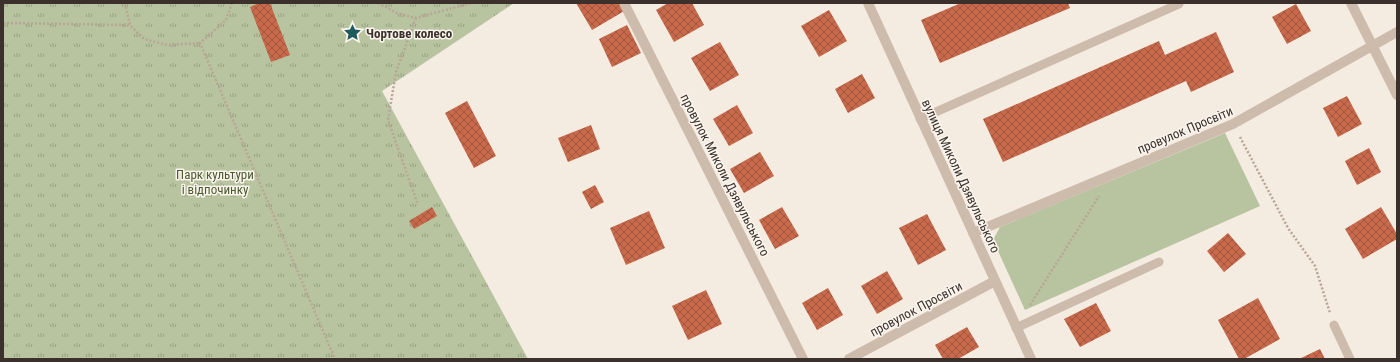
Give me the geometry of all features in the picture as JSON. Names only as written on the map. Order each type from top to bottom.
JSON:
[{"type":"street","name":"провулок Миколи Дзявульського","points":[[624,3],[803,359]]},
{"type":"street","name":"вулиця Миколи Дзявульського","points":[[868,3],[1031,359]]},
{"type":"street","points":[[1351,3],[1397,95]]},
{"type":"street","name":"провулок Просвіти","points":[[973,233],[1234,124],[1397,32]]},
{"type":"street","name":"провулок Просвіти","points":[[849,359],[995,281]]},
{"type":"lane","points":[[920,119],[1179,4]]},
{"type":"lane","points":[[1016,328],[1159,262]]},
{"type":"lane","points":[[1334,325],[1350,359]]},
{"type":"path","points":[[125,3],[130,25],[144,39],[166,46],[200,43],[226,20],[232,3]]},
{"type":"path","points":[[378,3],[397,13],[416,18],[471,3]]},
{"type":"path","points":[[416,18],[396,72],[388,120],[418,205]]},
{"type":"path","points":[[3,23],[130,25]]},
{"type":"path","points":[[200,43],[335,359]]},
{"type":"path","points":[[1234,124],[1288,228],[1314,266],[1334,325]]},
{"type":"path","points":[[1016,328],[1077,228],[1114,174]]},
{"type":"green space","name":"Парк культури і відпочинку","points":[[3,3],[514,3],[382,91],[528,359],[3,359]]},
{"type":"green space","points":[[1225,133],[1260,206],[1025,310],[993,240],[1000,227]]},
{"type":"building","points":[[259,3],[270,3],[290,55],[271,62],[250,7]]},
{"type":"building","points":[[576,3],[622,3],[626,10],[592,30]]},
{"type":"building","points":[[668,3],[692,3],[704,25],[674,42],[656,10]]},
{"type":"building","points":[[961,3],[1068,3],[1070,8],[940,63],[921,20]]},
{"type":"building","points":[[1296,4],[1311,31],[1287,44],[1272,17]]},
{"type":"building","points":[[829,10],[847,41],[819,57],[801,26]]},
{"type":"building","points":[[627,25],[641,53],[612,67],[599,39]]},
{"type":"building","points":[[1216,32],[1234,72],[1191,92],[1186,81],[1003,162],[983,119],[1159,41],[1165,55]]},
{"type":"building","points":[[720,42],[739,75],[710,91],[691,58]]},
{"type":"building","points":[[862,74],[875,98],[848,113],[835,89]]},
{"type":"building","points":[[1347,96],[1362,124],[1338,137],[1323,108]]},
{"type":"building","points":[[467,101],[496,156],[474,168],[445,113]]},
{"type":"building","points":[[737,105],[753,133],[729,146],[713,119]]},
{"type":"building","points":[[591,125],[600,149],[568,162],[558,138]]},
{"type":"building","points":[[1369,148],[1381,172],[1357,185],[1345,161]]},
{"type":"building","points":[[760,152],[774,176],[744,193],[730,169]]},
{"type":"building","points":[[595,185],[604,202],[591,209],[582,192]]},
{"type":"building","points":[[432,207],[437,216],[414,229],[409,221]]},
{"type":"building","points":[[782,207],[799,236],[775,249],[759,220]]},
{"type":"building","points":[[1381,207],[1397,234],[1397,239],[1363,259],[1345,229]]},
{"type":"building","points":[[649,211],[665,248],[626,265],[610,228]]},
{"type":"building","points":[[927,214],[946,250],[918,265],[899,228]]},
{"type":"building","points":[[1228,233],[1246,254],[1224,272],[1207,251]]},
{"type":"building","points":[[887,271],[903,299],[877,314],[861,286]]},
{"type":"building","points":[[828,288],[843,315],[817,330],[802,303]]},
{"type":"building","points":[[706,290],[722,324],[688,340],[672,306]]},
{"type":"building","points":[[1258,298],[1280,339],[1244,359],[1239,359],[1218,320]]},
{"type":"building","points":[[1096,303],[1111,331],[1080,347],[1064,319]]},
{"type":"building","points":[[967,327],[979,347],[958,359],[943,359],[935,345]]},
{"type":"building","points":[[1320,349],[1325,359],[1299,359]]},
{"type":"place","name":"Чортове колесо","points":[[353,33]]}]
